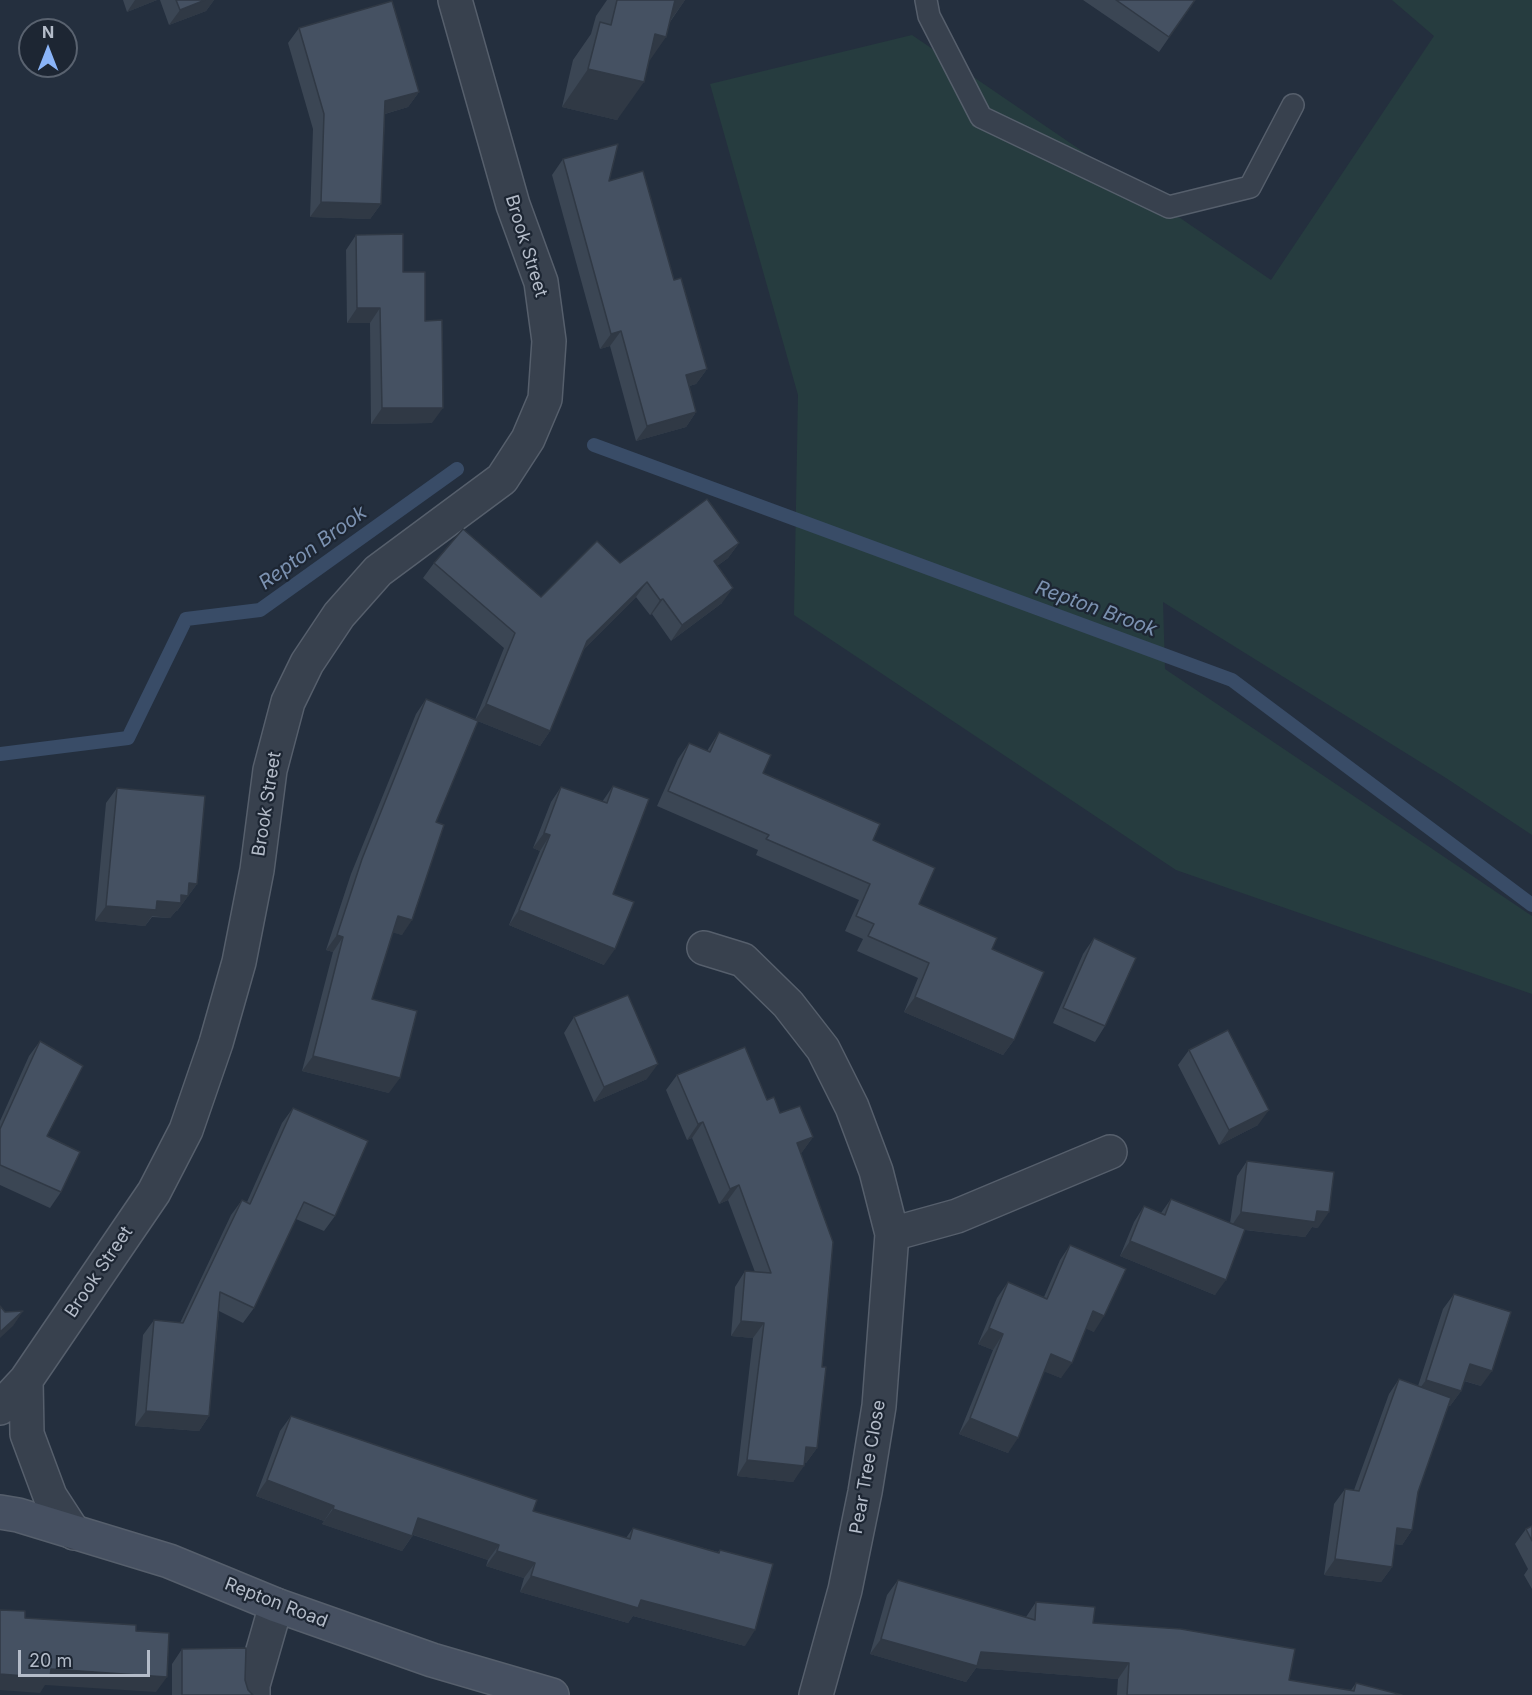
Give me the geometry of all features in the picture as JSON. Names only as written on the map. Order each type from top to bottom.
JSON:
[{"type":"street","name":"Brook Street","points":[[0,1408],[26,1380],[154,1192],[186,1130],[216,1043],[239,962],[257,870],[270,770],[288,702],[307,663],[339,615],[378,571],[502,479],[528,439],[544,399],[549,341],[541,282],[513,205],[455,0]]},
{"type":"street","name":"Pear Tree Close","points":[[704,948],[743,960],[788,1004],[823,1049],[852,1107],[872,1160],[892,1233],[881,1385],[865,1492],[845,1590],[816,1695]]},
{"type":"street","points":[[892,1233],[957,1216],[1110,1152]]},
{"type":"street","points":[[26,1380],[27,1434],[50,1496],[74,1533]]},
{"type":"street","name":"Repton Road","points":[[0,1512],[18,1515],[169,1561],[276,1605],[432,1660],[552,1695]]},
{"type":"street","points":[[253,1695],[253,1685],[276,1605]]},
{"type":"lane","points":[[926,0],[930,16],[981,117],[1168,207],[1250,187],[1293,105]]},
{"type":"green space","points":[[1392,0],[1532,0],[1532,835],[1446,778],[1163,602],[1165,669],[1532,916],[1532,994],[1176,870],[794,615],[798,395],[710,84],[912,35],[1271,280],[1434,36]]},
{"type":"building","points":[[176,0],[205,0],[180,10]]},
{"type":"building","points":[[617,0],[675,0],[666,37],[655,34],[644,82],[588,69],[600,22],[611,25]]},
{"type":"building","points":[[1116,0],[1195,0],[1169,37]]},
{"type":"building","points":[[392,1],[419,92],[385,101],[381,204],[321,202],[324,114],[299,28]]},
{"type":"building","points":[[618,144],[609,181],[643,171],[674,280],[681,278],[707,369],[686,375],[696,412],[647,426],[621,331],[611,334],[563,159]]},
{"type":"building","points":[[403,234],[403,272],[425,272],[425,321],[442,320],[443,408],[382,408],[380,308],[357,308],[356,235]]},
{"type":"building","points":[[707,499],[739,543],[714,561],[733,588],[682,625],[647,582],[587,641],[550,731],[486,704],[515,633],[434,563],[463,529],[541,597],[597,541],[620,563]]},
{"type":"building","points":[[426,699],[478,721],[436,822],[444,825],[412,920],[398,916],[372,999],[417,1011],[400,1078],[313,1056],[343,937],[337,935],[362,859]]},
{"type":"building","points":[[719,732],[771,755],[763,773],[880,824],[873,840],[935,868],[919,904],[997,938],[992,949],[1044,972],[1014,1040],[915,997],[929,963],[868,936],[874,924],[856,916],[870,884],[766,839],[769,835],[668,791],[689,743],[710,752]]},
{"type":"building","points":[[613,786],[649,799],[613,894],[634,902],[615,949],[519,910],[550,835],[544,833],[561,787],[607,803]]},
{"type":"building","points":[[117,788],[205,796],[197,884],[189,883],[188,896],[181,895],[181,903],[157,901],[156,910],[106,906]]},
{"type":"building","points":[[1094,938],[1136,958],[1105,1026],[1063,1008]]},
{"type":"building","points":[[628,995],[658,1064],[604,1087],[574,1017]]},
{"type":"building","points":[[1228,1030],[1269,1110],[1229,1130],[1189,1050]]},
{"type":"building","points":[[40,1041],[83,1066],[47,1136],[80,1152],[61,1192],[0,1165],[0,1129]]},
{"type":"building","points":[[745,1047],[767,1100],[774,1097],[780,1113],[800,1106],[813,1137],[797,1143],[833,1242],[822,1367],[826,1367],[817,1448],[806,1447],[804,1466],[747,1460],[764,1323],[741,1321],[745,1271],[771,1273],[739,1185],[730,1189],[703,1122],[698,1124],[677,1075]]},
{"type":"building","points":[[293,1108],[368,1141],[335,1216],[304,1202],[254,1308],[220,1292],[209,1416],[146,1411],[154,1320],[183,1323],[242,1200],[250,1204]]},
{"type":"building","points":[[1247,1161],[1334,1172],[1329,1212],[1317,1211],[1315,1222],[1241,1212]]},
{"type":"building","points":[[1171,1199],[1245,1229],[1226,1280],[1130,1241],[1144,1206],[1165,1215]]},
{"type":"building","points":[[1070,1245],[1126,1269],[1104,1316],[1093,1311],[1072,1363],[1051,1354],[1018,1438],[970,1418],[1003,1334],[989,1328],[1008,1282],[1047,1299]]},
{"type":"building","points":[[1454,1294],[1511,1312],[1492,1371],[1470,1364],[1461,1391],[1426,1380]]},
{"type":"building","points":[[0,1306],[5,1312],[23,1311],[0,1332]]},
{"type":"building","points":[[1399,1379],[1451,1398],[1418,1492],[1412,1530],[1397,1528],[1392,1567],[1335,1559],[1345,1489],[1359,1491]]},
{"type":"building","points":[[291,1416],[537,1500],[533,1511],[630,1539],[633,1528],[719,1553],[720,1550],[773,1564],[755,1630],[641,1600],[638,1608],[531,1576],[535,1563],[497,1551],[499,1545],[418,1518],[412,1536],[333,1509],[334,1506],[267,1480]]},
{"type":"building","points":[[1532,1526],[1532,1541],[1526,1529]]},
{"type":"building","points":[[898,1580],[1035,1620],[1036,1602],[1095,1607],[1093,1623],[1181,1629],[1295,1649],[1289,1680],[1354,1691],[1356,1683],[1402,1695],[1127,1695],[1129,1663],[981,1652],[977,1666],[881,1639]]},
{"type":"building","points":[[0,1610],[25,1611],[25,1618],[136,1625],[136,1631],[169,1633],[167,1677],[51,1669],[50,1678],[0,1674]]},
{"type":"building","points":[[246,1648],[245,1680],[248,1690],[253,1695],[182,1695],[182,1649]]},
{"type":"waterway","name":"Repton Brook","points":[[594,445],[1232,680],[1532,905]]},
{"type":"waterway","name":"Repton Brook","points":[[0,754],[128,738],[186,619],[260,610],[457,469]]}]
